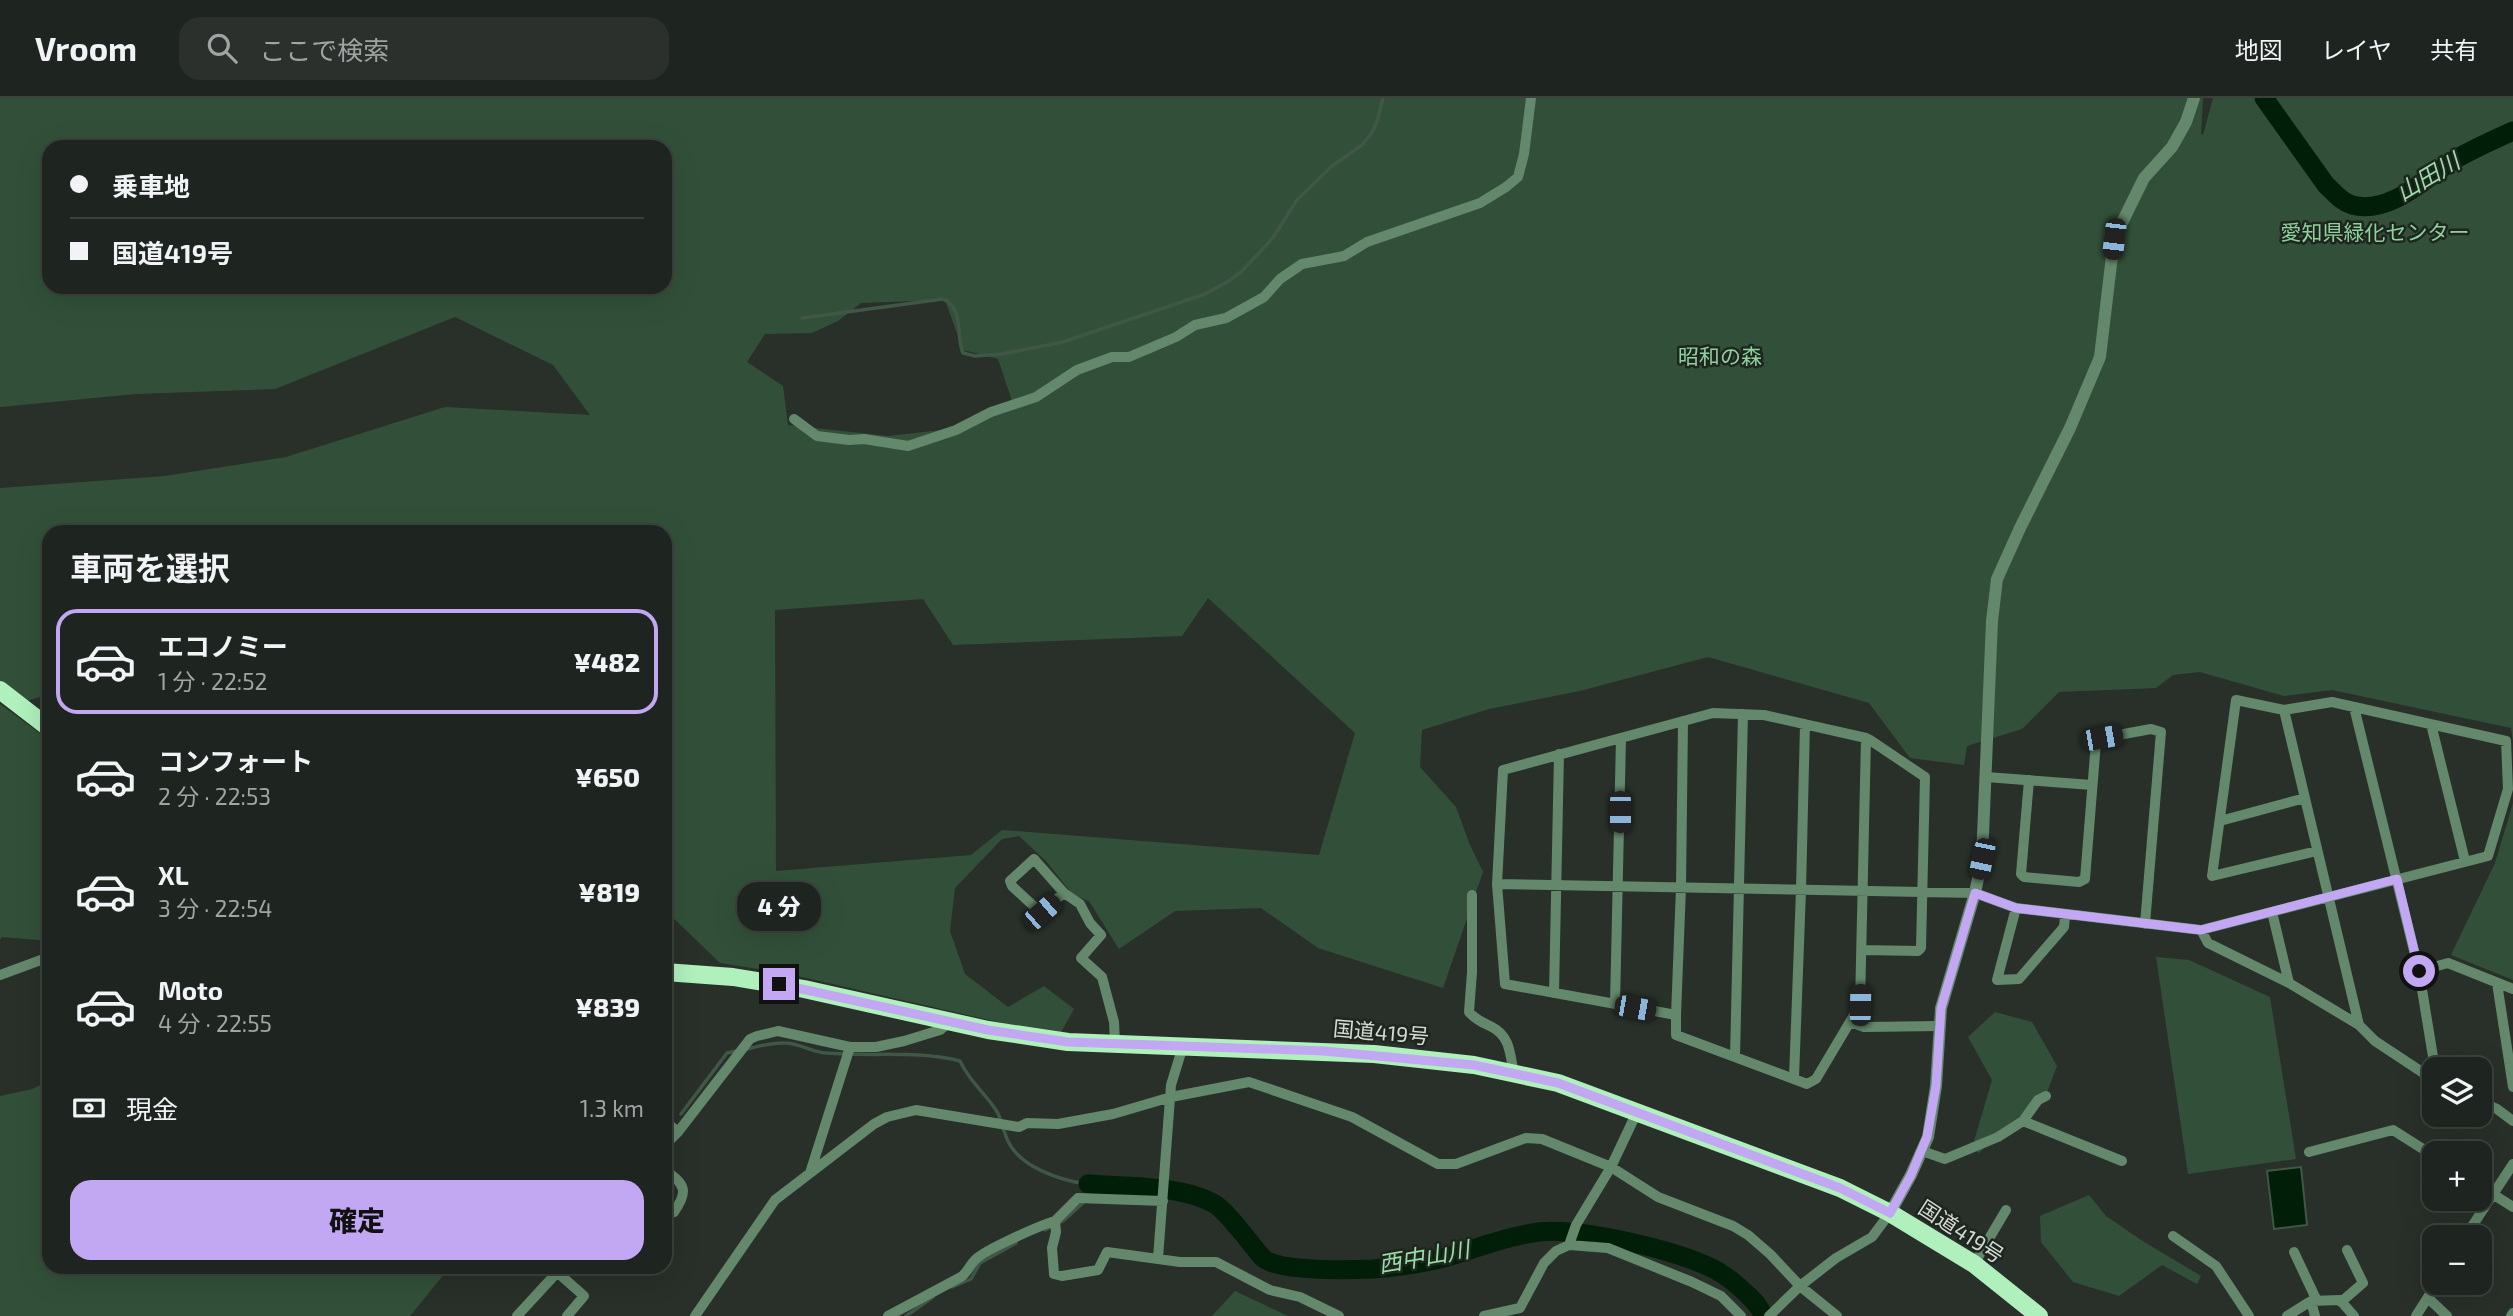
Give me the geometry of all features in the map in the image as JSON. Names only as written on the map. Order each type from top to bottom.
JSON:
[{"type":"highway","points":[[0,690],[42,723]]},
{"type":"highway","name":"国道419号","points":[[672,973],[779,984],[988,1030],[1068,1042],[1374,1054],[1474,1065],[1558,1083],[1840,1188],[1890,1213],[1974,1264],[2039,1316]]},
{"type":"street","points":[[794,418],[817,436],[864,439],[908,446],[956,430],[991,412],[1036,397],[1077,370],[1112,357],[1129,357],[1195,326],[1226,318],[1264,297],[1280,279],[1302,264],[1345,256],[1376,238],[1480,203],[1506,187],[1518,177],[1531,98]]},
{"type":"street","points":[[1772,1315],[1800,1286],[1836,1258],[1872,1237],[1890,1213],[1927,1137],[1936,1086],[1941,1008],[1975,893],[1982,859],[1992,621],[1997,579],[2070,428],[2100,357],[2114,239],[2144,178],[2172,147],[2186,122],[2194,98]]},
{"type":"street","points":[[1497,884],[1975,893],[2016,908],[2065,916],[2201,930],[2488,856],[2508,789],[2506,741],[2332,702],[2284,710],[2236,700],[2212,876],[2318,851]]},
{"type":"street","points":[[2354,707],[2419,971],[2433,1057]]},
{"type":"street","points":[[2284,710],[2358,1025]]},
{"type":"street","points":[[1676,1016],[1506,984],[1497,884],[1503,770],[1713,713],[1764,715],[1866,738],[1925,777],[1923,891],[1921,948],[1918,951],[1862,950]]},
{"type":"street","points":[[1735,1056],[1743,714]]},
{"type":"street","points":[[1684,721],[1676,1035],[1807,1084],[1816,1079],[1860,1005],[1866,738]]},
{"type":"street","points":[[1794,1079],[1805,724]]},
{"type":"street","points":[[2431,724],[2465,861]]},
{"type":"street","points":[[2029,780],[2021,874],[2024,877],[2079,882],[2085,879],[2096,742],[2102,738],[2151,729],[2161,732],[2145,924]]},
{"type":"street","points":[[1615,1004],[1621,738]]},
{"type":"street","points":[[1554,993],[1559,754]]},
{"type":"street","points":[[1986,777],[2092,785]]},
{"type":"street","points":[[2220,821],[2305,798]]},
{"type":"street","points":[[1065,893],[1040,912],[1010,881],[1034,859],[1065,893],[1080,904],[1090,923],[1101,935],[1081,958],[1102,977],[1114,1022],[1115,1044]]},
{"type":"street","points":[[1472,895],[1469,1012],[1475,1020],[1503,1034],[1507,1040],[1514,1075]]},
{"type":"street","points":[[2016,908],[1997,980],[2019,979],[2064,927],[2065,916]]},
{"type":"street","points":[[2272,912],[2289,983]]},
{"type":"street","points":[[2201,930],[2208,943],[2289,983],[2358,1025],[2375,1041],[2422,1072]]},
{"type":"street","points":[[0,975],[42,960]]},
{"type":"street","points":[[2419,971],[2448,963],[2513,989]]},
{"type":"street","points":[[2497,983],[2513,1087]]},
{"type":"street","points":[[672,1138],[750,1039],[778,1031],[850,1047],[876,1046],[940,1030],[950,1022]]},
{"type":"street","points":[[1850,1022],[1864,1027],[1940,1026]]},
{"type":"street","points":[[1158,1258],[1171,1086],[1183,1046]]},
{"type":"street","points":[[810,1173],[850,1047]]},
{"type":"street","points":[[695,1316],[775,1200],[874,1124],[907,1111],[926,1111],[1018,1127],[1027,1123],[1058,1124],[1113,1114],[1171,1097],[1249,1082],[1352,1117],[1438,1164],[1456,1164],[1526,1139],[1542,1139],[1611,1167],[1658,1197],[1733,1226],[1770,1254],[1800,1286],[1837,1316]]},
{"type":"street","points":[[1922,1151],[1945,1158],[1998,1138],[2023,1121],[2038,1100],[2046,1096]]},
{"type":"street","points":[[2492,1107],[2513,1121]]},
{"type":"street","points":[[1570,1243],[1576,1225],[1611,1167],[1637,1112]]},
{"type":"street","points":[[2023,1121],[2122,1161]]},
{"type":"street","points":[[672,1127],[678,1132]]},
{"type":"street","points":[[2309,1152],[2393,1130],[2422,1148]]},
{"type":"street","points":[[2513,1164],[2492,1194],[2513,1206]]},
{"type":"street","points":[[672,1175],[683,1185],[684,1194],[672,1212]]},
{"type":"street","points":[[888,1316],[961,1277],[975,1260],[1041,1225],[1055,1221],[1078,1198],[1163,1199]]},
{"type":"street","points":[[1974,1264],[2006,1210]]},
{"type":"street","points":[[1055,1221],[1056,1232],[1052,1248],[1054,1274],[1062,1276],[1098,1270],[1107,1252],[1180,1262],[1216,1262],[1270,1290],[1300,1297],[1339,1316]]},
{"type":"street","points":[[2173,1236],[2216,1266],[2249,1316]]},
{"type":"street","points":[[1484,1316],[1520,1308],[1544,1263],[1556,1251],[1570,1243],[1608,1248],[1692,1282],[1721,1296],[1741,1316]]},
{"type":"street","points":[[2287,1316],[2314,1301],[2341,1301],[2363,1283],[2347,1250]]},
{"type":"street","points":[[2294,1252],[2314,1301],[2315,1316]]},
{"type":"street","points":[[517,1316],[555,1274]]},
{"type":"street","points":[[564,1274],[584,1296],[567,1316]]},
{"type":"street","points":[[2416,1316],[2430,1295]]},
{"type":"street","points":[[2428,1298],[2447,1316]]},
{"type":"street","points":[[2341,1301],[2354,1316]]},
{"type":"green space","points":[[0,98],[2203,98],[2203,135],[2213,98],[2513,98],[2513,742],[2511,728],[2332,690],[2284,696],[2200,672],[2173,675],[2156,688],[2059,692],[2022,729],[1967,746],[1964,765],[1910,758],[1869,703],[1708,657],[1580,691],[1489,709],[1422,730],[1420,767],[1456,807],[1483,872],[1443,988],[1318,948],[1261,908],[1175,911],[1119,949],[1089,901],[1073,895],[1046,861],[1019,836],[1002,839],[955,888],[950,931],[965,974],[1008,1007],[1044,986],[1074,1009],[1059,1036],[789,974],[720,963],[672,917],[672,525],[42,525],[42,696],[17,704],[0,688],[0,488],[165,476],[286,457],[445,407],[590,415],[553,365],[455,317],[275,389],[136,394],[0,407]],"holes":[[[945,300],[963,350],[998,359],[1012,401],[951,429],[888,436],[788,425],[783,386],[747,362],[765,334],[812,333],[838,321],[861,303]],[[1208,598],[1355,733],[1319,855],[1002,830],[971,855],[776,871],[775,610],[923,599],[953,645],[1182,636]]]},
{"type":"green space","points":[[0,704],[42,735],[42,940],[2,937],[0,940]]},
{"type":"green space","points":[[2513,803],[2513,980],[2451,955],[2495,863]]},
{"type":"green space","points":[[2156,957],[2189,960],[2270,997],[2296,1159],[2188,1174]]},
{"type":"green space","points":[[1995,1012],[2032,1022],[2057,1066],[2043,1103],[2011,1123],[1979,1153],[1972,1148],[1992,1080],[1968,1037]]},
{"type":"green space","points":[[42,1084],[42,1274],[444,1274],[410,1316],[0,1316],[0,1096]]},
{"type":"green space","points":[[2089,1195],[2106,1216],[2201,1276],[2197,1284],[2162,1265],[2119,1296],[2073,1282],[2041,1242],[2040,1216]]},
{"type":"green space","points":[[1235,1291],[1288,1316],[1212,1316]]},
{"type":"shaded area","points":[[2301,1167],[2307,1225],[2274,1229],[2267,1171]]},
{"type":"waterway","points":[[802,318],[943,299],[950,303],[957,315],[963,353],[975,356],[1002,354],[1063,342],[1205,294],[1241,272],[1272,239],[1297,200],[1332,166],[1362,145],[1377,122],[1383,98]]},
{"type":"waterway","name":"山田川","points":[[2264,98],[2326,185],[2348,204],[2366,207],[2393,200],[2454,160],[2513,131]]},
{"type":"waterway","points":[[747,1049],[785,1043],[826,1053],[911,1055],[960,1061],[996,1110],[1008,1141],[1022,1158],[1054,1176],[1088,1184],[1084,1202],[1063,1221],[1045,1230]]},
{"type":"waterway","points":[[681,1114],[727,1053],[736,1051]]},
{"type":"waterway","name":"西中山川","points":[[1088,1184],[1152,1188],[1199,1197],[1219,1207],[1263,1258],[1271,1263],[1299,1268],[1349,1270],[1403,1266],[1539,1232],[1579,1233],[1630,1242],[1682,1256],[1719,1272],[1748,1295],[1763,1316]]},
{"type":"waterway","points":[[952,1287],[971,1279],[980,1263],[1016,1243]]},
{"type":"waterway","points":[[906,1316],[933,1297]]},
{"type":"route","points":[[779,984],[988,1030],[1068,1042],[1324,1051],[1474,1065],[1558,1083],[1840,1188],[1890,1213],[1911,1175],[1927,1137],[1936,1086],[1941,1008],[1975,893],[2016,908],[2065,916],[2201,930],[2397,879],[2419,971]]},
{"type":"park label","name":"愛知県緑化センター","points":[[2375,233]]},
{"type":"park label","name":"昭和の森","points":[[1720,357]]}]
